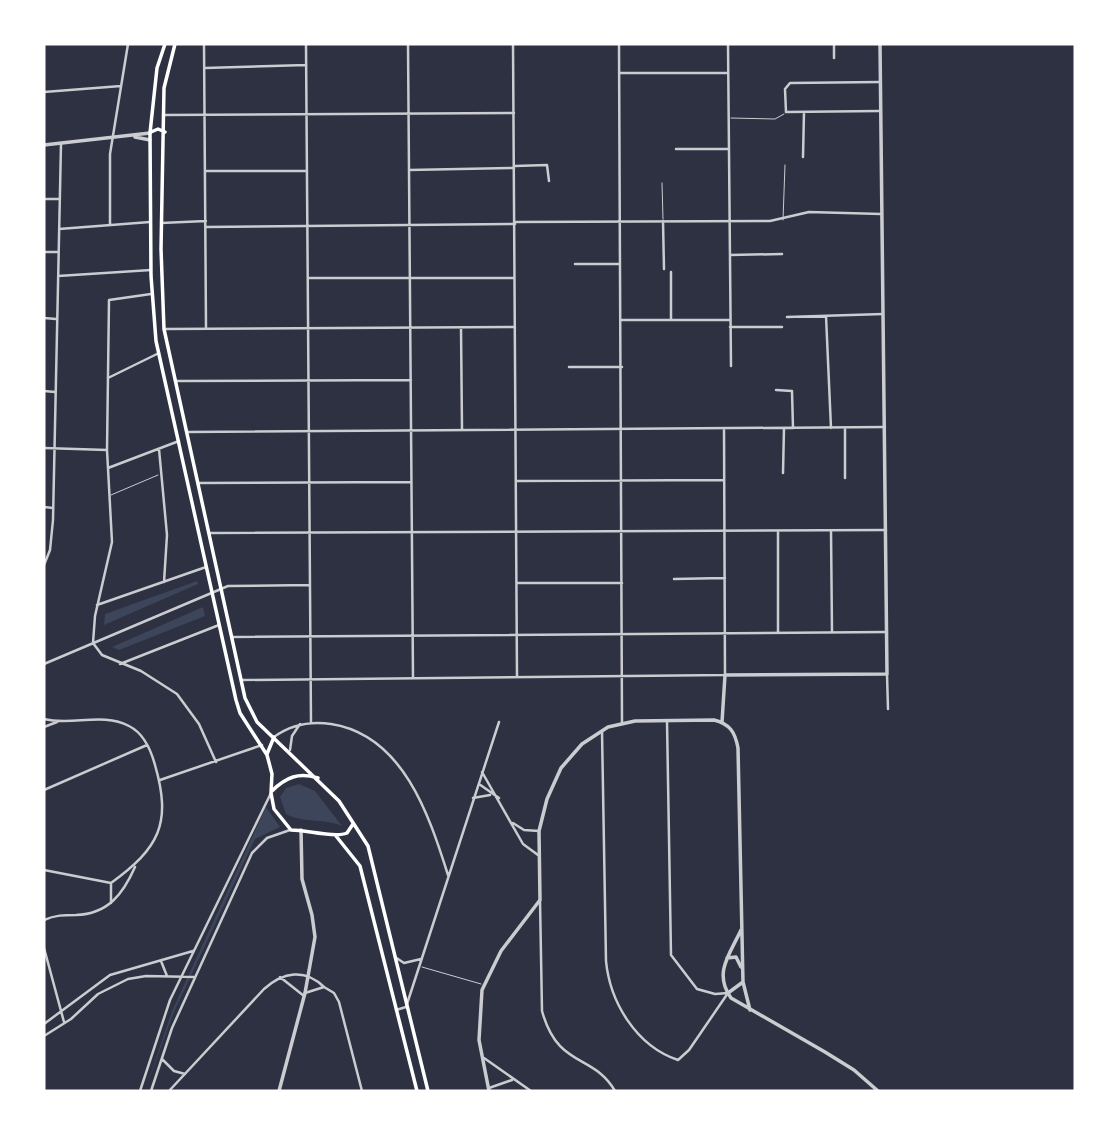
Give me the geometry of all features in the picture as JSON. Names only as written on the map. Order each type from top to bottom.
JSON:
[{"type":"main road","points":[[165,44],[157,68],[150,133],[152,294],[159,353],[210,592],[240,713],[267,755],[272,774],[271,793],[279,817],[291,830],[334,835],[347,834],[354,822]]},
{"type":"main road","points":[[175,44],[166,71],[164,115],[161,223],[164,329],[242,680],[252,715],[319,779],[354,822],[371,856],[428,1091]]},
{"type":"main road","points":[[150,133],[158,130],[165,132]]},
{"type":"main road","points":[[152,186],[156,194],[163,189]]},
{"type":"main road","points":[[267,755],[274,737]]},
{"type":"main road","points":[[271,793],[287,779],[299,775],[319,779]]},
{"type":"main road","points":[[334,835],[349,849],[360,866],[416,1091]]},
{"type":"street","points":[[110,225],[113,139],[128,44]]},
{"type":"street","points":[[204,44],[206,329]]},
{"type":"street","points":[[306,44],[311,723]]},
{"type":"street","points":[[408,44],[413,678]]},
{"type":"street","points":[[513,44],[517,677]]},
{"type":"street","points":[[619,44],[622,723]]},
{"type":"street","points":[[728,44],[731,366]]},
{"type":"street","points":[[834,44],[834,58]]},
{"type":"street","points":[[880,44],[888,709]]},
{"type":"street","points":[[205,68],[306,65]]},
{"type":"street","points":[[619,73],[728,73]]},
{"type":"street","points":[[880,82],[790,83],[785,89],[786,112],[880,111]]},
{"type":"street","points":[[44,92],[122,86]]},
{"type":"street","points":[[803,157],[804,111]]},
{"type":"street","points":[[164,115],[514,113]]},
{"type":"street","points":[[44,145],[150,133]]},
{"type":"street","points":[[133,137],[150,140]]},
{"type":"street","points":[[44,563],[52,539],[61,144]]},
{"type":"street","points":[[676,149],[729,149]]},
{"type":"street","points":[[409,170],[547,165],[549,181]]},
{"type":"street","points":[[205,171],[307,171]]},
{"type":"street","points":[[44,199],[60,199]]},
{"type":"street","points":[[206,227],[783,220],[809,212],[881,214]]},
{"type":"street","points":[[161,223],[206,221]]},
{"type":"street","points":[[663,221],[664,270]]},
{"type":"street","points":[[59,229],[151,222]]},
{"type":"street","points":[[44,252],[58,253]]},
{"type":"street","points":[[730,255],[782,254]]},
{"type":"street","points":[[575,264],[621,264]]},
{"type":"street","points":[[58,276],[151,270]]},
{"type":"street","points":[[671,272],[671,320]]},
{"type":"street","points":[[308,278],[515,278]]},
{"type":"street","points":[[152,294],[110,299],[107,450],[112,542],[97,605],[93,643],[99,652],[160,682],[177,694],[199,724],[216,762]]},
{"type":"street","points":[[787,317],[883,314]]},
{"type":"street","points":[[826,316],[831,428]]},
{"type":"street","points":[[44,318],[56,319]]},
{"type":"street","points":[[621,320],[730,320]]},
{"type":"street","points":[[164,329],[515,327]]},
{"type":"street","points":[[730,327],[782,327]]},
{"type":"street","points":[[461,328],[462,430]]},
{"type":"street","points":[[108,378],[159,353]]},
{"type":"street","points":[[569,367],[622,367]]},
{"type":"street","points":[[174,381],[411,380]]},
{"type":"street","points":[[776,390],[792,390],[793,428]]},
{"type":"street","points":[[44,391],[55,392]]},
{"type":"street","points":[[186,432],[885,427]]},
{"type":"street","points":[[783,473],[784,428]]},
{"type":"street","points":[[845,428],[845,478]]},
{"type":"street","points":[[722,722],[726,633],[724,429]]},
{"type":"street","points":[[108,468],[178,441]]},
{"type":"street","points":[[44,448],[107,450]]},
{"type":"street","points":[[159,449],[167,535],[164,582]]},
{"type":"street","points":[[517,481],[724,480]]},
{"type":"street","points":[[198,483],[411,482]]},
{"type":"street","points":[[44,508],[52,508]]},
{"type":"street","points":[[778,530],[778,633]]},
{"type":"street","points":[[831,530],[832,632]]},
{"type":"street","points":[[210,533],[886,530]]},
{"type":"street","points":[[97,605],[206,567]]},
{"type":"street","points":[[674,579],[725,578]]},
{"type":"street","points":[[517,583],[622,583]]},
{"type":"street","points":[[44,664],[223,587],[310,585]]},
{"type":"street","points":[[120,664],[219,625]]},
{"type":"street","points":[[233,637],[887,632]]},
{"type":"street","points":[[242,680],[887,674]]},
{"type":"street","points":[[44,719],[57,722],[89,720],[121,723],[132,728],[148,745],[164,799],[162,822],[153,844],[136,864],[110,885],[111,903]]},
{"type":"street","points":[[667,721],[671,955],[697,989],[715,994],[728,993]]},
{"type":"street","points":[[615,1091],[599,1073],[561,1049],[546,1026],[542,1011],[539,831],[547,799],[561,768],[576,749],[602,731],[622,723],[667,721],[722,722],[734,732],[738,748],[742,969],[750,1010]]},
{"type":"street","points":[[44,727],[57,722]]},
{"type":"street","points":[[396,1010],[406,1007],[499,722]]},
{"type":"street","points":[[274,737],[300,724],[311,723],[336,725],[361,734],[395,762],[424,807],[448,875]]},
{"type":"street","points":[[290,750],[292,736],[300,724]]},
{"type":"street","points":[[602,731],[608,978],[616,1003],[631,1025],[654,1047],[673,1058],[681,1059],[728,993],[743,982]]},
{"type":"street","points":[[44,790],[148,745]]},
{"type":"street","points":[[160,780],[262,745]]},
{"type":"street","points":[[481,772],[499,798],[523,844],[538,855]]},
{"type":"street","points":[[478,782],[499,798]]},
{"type":"street","points":[[140,1091],[181,977],[271,793]]},
{"type":"street","points":[[473,798],[492,795]]},
{"type":"street","points":[[513,823],[524,830],[539,831]]},
{"type":"street","points":[[151,1091],[195,977],[252,853],[267,838],[291,830]]},
{"type":"street","points":[[279,1091],[305,995],[315,926],[302,879],[301,830]]},
{"type":"street","points":[[44,920],[54,916],[92,914],[111,903],[128,884],[136,864]]},
{"type":"street","points":[[44,870],[110,885],[120,894]]},
{"type":"street","points":[[116,879],[128,884]]},
{"type":"street","points":[[514,1080],[489,1090],[478,1026],[484,985],[501,951],[540,900]]},
{"type":"street","points":[[741,928],[726,959],[723,979],[728,993],[736,1002],[854,1070],[878,1091]]},
{"type":"street","points":[[44,948],[64,1023]]},
{"type":"street","points":[[44,1024],[110,975],[193,951]]},
{"type":"street","points":[[393,953],[404,963],[421,959]]},
{"type":"street","points":[[726,959],[736,957],[742,969]]},
{"type":"street","points":[[161,961],[167,976]]},
{"type":"street","points":[[169,1091],[264,989],[290,973],[309,976],[337,998],[362,1091]]},
{"type":"street","points":[[44,1036],[111,986],[146,976],[195,977]]},
{"type":"street","points":[[280,977],[305,995]]},
{"type":"street","points":[[305,995],[324,987]]},
{"type":"street","points":[[484,1058],[531,1091]]},
{"type":"street","points":[[162,1059],[174,1071],[185,1074]]},
{"type":"lane","points":[[729,118],[775,119],[786,112]]},
{"type":"lane","points":[[783,220],[785,165]]},
{"type":"lane","points":[[662,183],[663,221]]},
{"type":"lane","points":[[110,496],[160,474]]},
{"type":"lane","points":[[418,966],[484,985]]},
{"type":"shaded area","points":[[197,581],[198,584],[104,625],[105,614]]},
{"type":"shaded area","points":[[203,607],[205,616],[119,650],[112,647]]},
{"type":"shaded area","points":[[299,784],[315,791],[342,826],[299,819],[286,814],[280,797],[286,788]]},
{"type":"shaded area","points":[[266,807],[280,827],[255,839],[174,1012],[145,1091],[172,1011]]}]
